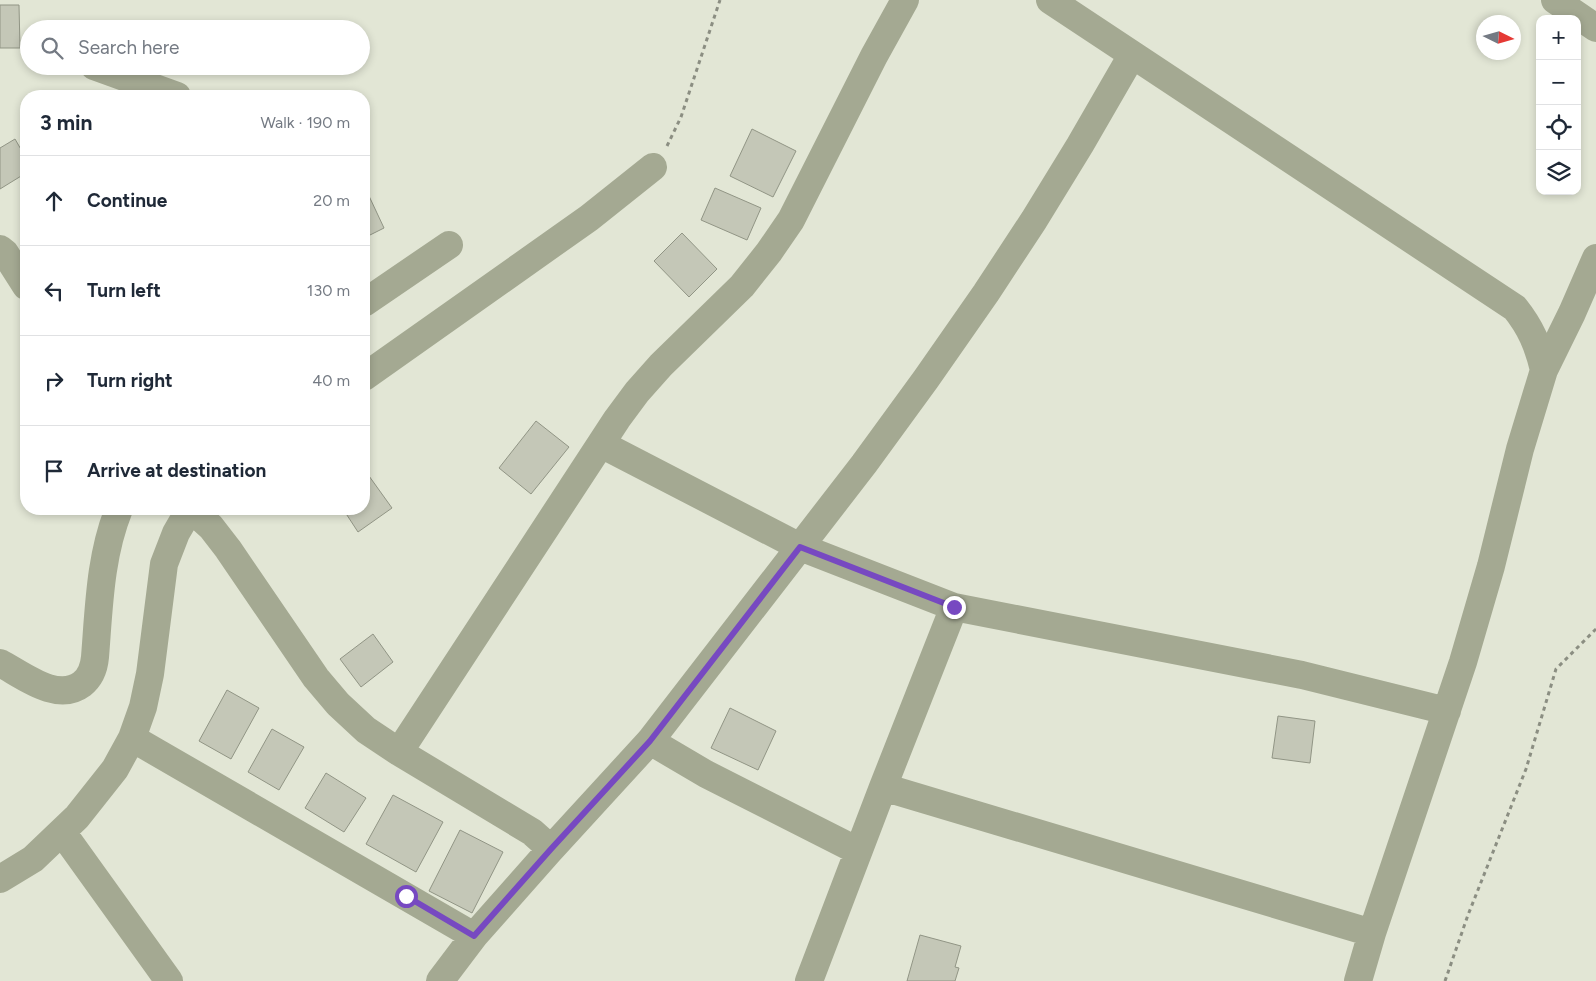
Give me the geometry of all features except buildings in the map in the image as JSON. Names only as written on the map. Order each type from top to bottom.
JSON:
[{"type":"street","points":[[399,752],[636,392],[742,286],[775,244],[791,220],[874,56],[905,0]]},
{"type":"street","points":[[1050,0],[1515,308],[1528,324],[1537,343],[1544,370]]},
{"type":"street","points":[[1555,0],[1596,28]]},
{"type":"street","points":[[440,981],[474,936],[650,741],[864,464],[986,293],[1034,220],[1132,55]]},
{"type":"street","points":[[119,75],[160,90]]},
{"type":"street","points":[[370,373],[589,218],[653,167]]},
{"type":"street","points":[[370,299],[449,245]]},
{"type":"street","points":[[0,249],[5,253],[20,277]]},
{"type":"street","points":[[1358,981],[1372,933],[1478,612],[1520,449],[1544,370],[1596,258]]},
{"type":"street","points":[[601,444],[800,547],[954,607],[1302,675],[1447,710]]},
{"type":"street","points":[[0,664],[48,689],[58,691],[77,687],[90,675],[96,657],[104,561],[117,515]]},
{"type":"street","points":[[0,879],[33,859],[77,817],[115,769],[132,738],[143,707],[150,674],[164,564],[176,533],[187,515]]},
{"type":"street","points":[[198,515],[211,527],[228,549],[316,678],[338,704],[366,730],[532,832],[551,849]]},
{"type":"street","points":[[809,981],[954,607]]},
{"type":"street","points":[[132,738],[474,936]]},
{"type":"street","points":[[650,741],[706,774],[858,851]]},
{"type":"street","points":[[883,787],[1372,933]]},
{"type":"street","points":[[62,832],[169,981]]},
{"type":"path","points":[[653,167],[668,144],[681,117],[720,0]]},
{"type":"path","points":[[1445,981],[1468,915],[1526,769],[1556,669],[1596,629]]},
{"type":"route","points":[[406,896],[474,936],[650,741],[800,547],[954,607]]}]
